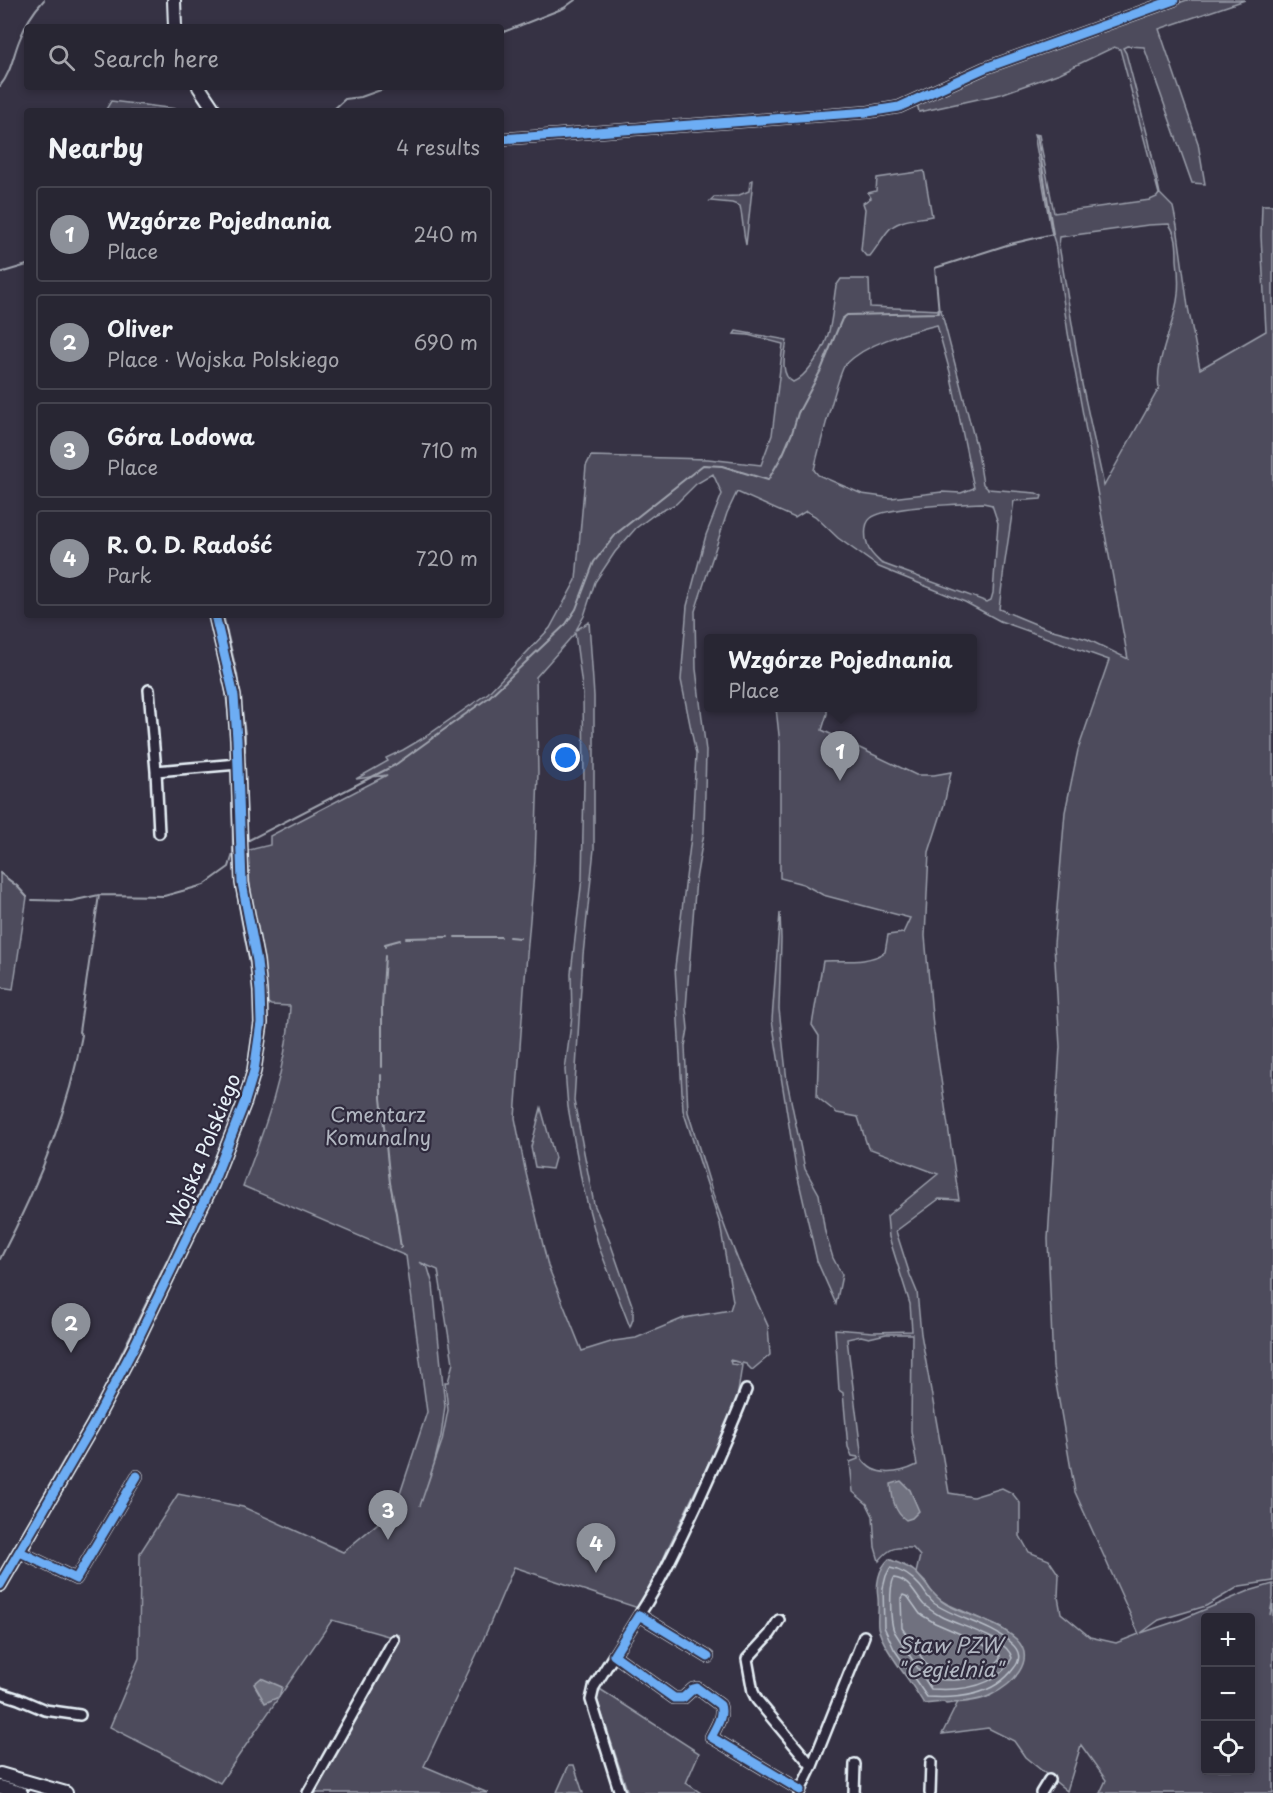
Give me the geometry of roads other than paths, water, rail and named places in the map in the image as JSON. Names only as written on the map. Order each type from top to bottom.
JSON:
[{"type":"street","points":[[174,0],[175,24]]},
{"type":"street","points":[[504,139],[868,112],[899,106],[985,68],[1174,0]]},
{"type":"street","points":[[201,90],[213,108]]},
{"type":"street","name":"Wojska Polskiego","points":[[0,1585],[97,1418],[138,1340],[212,1185],[252,1080],[261,1023],[261,991],[242,883],[233,690],[216,618]]},
{"type":"street","points":[[149,690],[159,833]]},
{"type":"street","points":[[156,771],[238,764]]},
{"type":"street","points":[[620,1793],[591,1700],[594,1687],[652,1595],[676,1550],[746,1390]]},
{"type":"street","points":[[20,1551],[76,1579],[137,1476]]},
{"type":"street","points":[[639,1615],[708,1657]]},
{"type":"street","points":[[779,1620],[770,1634],[747,1659],[753,1692],[812,1766]]},
{"type":"street","points":[[614,1655],[674,1698],[683,1698],[697,1688],[722,1709],[711,1737],[800,1792],[864,1636]]},
{"type":"street","points":[[308,1793],[394,1640]]},
{"type":"street","points":[[0,1693],[45,1710],[80,1715]]},
{"type":"street","points":[[930,1793],[931,1762]]},
{"type":"street","points":[[854,1793],[855,1764]]},
{"type":"street","points":[[0,1770],[22,1787]]},
{"type":"street","points":[[0,1774],[22,1787]]},
{"type":"street","points":[[1041,1793],[1049,1780]]},
{"type":"street","points":[[0,1787],[22,1787],[66,1793]]},
{"type":"water","points":[[901,1481],[910,1490],[919,1511],[906,1520],[896,1509],[892,1494],[891,1484]]},
{"type":"water","name":"Staw PZW \"Cegielnia\"","points":[[889,1559],[914,1571],[946,1604],[991,1623],[1016,1639],[1024,1655],[1023,1664],[1014,1679],[999,1691],[980,1699],[946,1704],[944,1702],[924,1704],[885,1645],[878,1627],[878,1583],[882,1567]]},
{"type":"water","points":[[261,1678],[282,1687],[279,1697],[265,1703],[254,1684]]},
{"type":"waterway","points":[[27,24],[44,0]]},
{"type":"waterway","points":[[504,32],[564,8],[575,0]]},
{"type":"waterway","points":[[0,86],[9,70],[24,30]]},
{"type":"waterway","points":[[335,108],[345,99],[361,97],[381,90]]},
{"type":"waterway","points":[[247,841],[395,765],[488,698],[566,624],[576,609],[594,562],[617,533],[703,465],[722,466],[768,480],[783,454],[798,413],[821,370],[842,319],[847,315],[939,313],[935,268],[1010,244],[1053,234],[1037,136]]},
{"type":"waterway","points":[[0,273],[24,266]]},
{"type":"waterway","points":[[210,618],[218,653]]},
{"type":"waterway","points":[[224,618],[237,674],[245,751]]},
{"type":"waterway","points":[[225,685],[230,727]]},
{"type":"waterway","points":[[245,763],[247,842]]},
{"type":"waterway","points":[[32,900],[71,901],[99,895],[164,896],[204,885],[229,867],[233,854],[232,776]]},
{"type":"waterway","points":[[247,851],[250,891]]},
{"type":"waterway","points":[[234,855],[238,899],[252,973]]},
{"type":"waterway","points":[[0,873],[27,897]]},
{"type":"waterway","points":[[0,1259],[50,1150],[76,1064],[82,1035],[79,1032],[99,895]]},
{"type":"waterway","points":[[406,938],[448,937]]},
{"type":"waterway","points":[[455,937],[501,937]]},
{"type":"waterway","points":[[509,937],[520,938]]},
{"type":"waterway","points":[[385,947],[385,944],[400,940]]},
{"type":"waterway","points":[[382,1067],[385,956]]},
{"type":"waterway","points":[[247,1074],[252,1044]]},
{"type":"waterway","points":[[381,1075],[381,1098],[390,1183],[401,1248]]},
{"type":"waterway","points":[[97,1404],[200,1193],[237,1105]]},
{"type":"waterway","points":[[71,1449],[91,1414]]},
{"type":"waterway","points":[[0,1572],[65,1458]]},
{"type":"place","name":"Wzgórze Pojednania","points":[[840,781]]},
{"type":"place","name":"Oliver","points":[[71,1353]]},
{"type":"place","name":"Góra Lodowa","points":[[388,1540]]},
{"type":"place","name":"R. O. D. Radość","points":[[596,1573]]},
{"type":"park label","name":"Cmentarz Komunalny","points":[[378,1126]]}]
